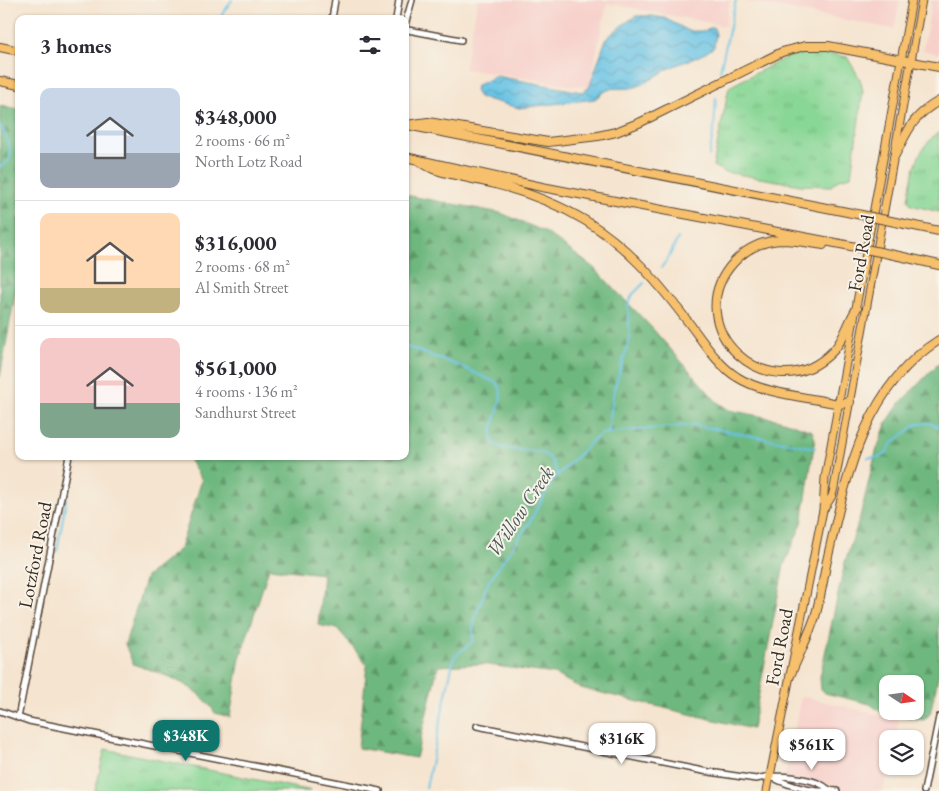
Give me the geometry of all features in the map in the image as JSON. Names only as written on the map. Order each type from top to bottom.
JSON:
[{"type":"highway","points":[[409,125],[428,122],[548,142],[598,136],[629,127],[782,52],[805,46],[828,46],[939,67]]},
{"type":"highway","points":[[0,47],[15,50]]},
{"type":"highway","points":[[0,81],[15,84]]},
{"type":"highway","points":[[894,157],[914,119],[922,111],[939,101]]},
{"type":"highway","points":[[409,126],[939,231]]},
{"type":"highway","points":[[409,158],[542,187],[939,264]]},
{"type":"highway","points":[[416,159],[434,170],[497,185],[540,199],[584,220],[602,231],[636,260],[662,288],[714,355],[736,377],[759,388],[839,404],[850,402]]},
{"type":"highway","points":[[923,227],[939,226]]},
{"type":"highway","points":[[840,244],[827,246],[780,240],[762,244],[744,253],[730,266],[720,285],[716,302],[718,322],[725,340],[745,362],[770,372],[790,373],[808,368],[834,351],[843,337],[850,317],[856,308]]},
{"type":"highway","points":[[790,676],[815,616],[836,521],[854,454],[863,433],[882,396],[893,382],[921,354],[939,340]]},
{"type":"main road","name":"Ford Road","points":[[766,791],[823,510],[824,489],[912,0]]},
{"type":"main road","name":"Ford Road","points":[[823,510],[832,496],[834,488],[922,0]]},
{"type":"street","points":[[333,15],[335,0]]},
{"type":"street","points":[[397,15],[399,0]]},
{"type":"street","points":[[408,15],[412,0]]},
{"type":"street","points":[[409,30],[461,40]]},
{"type":"street","name":"Lotzford Road","points":[[18,718],[68,460]]},
{"type":"street","points":[[0,712],[18,718],[380,791]]},
{"type":"street","points":[[924,791],[939,716]]},
{"type":"street","points":[[477,726],[704,771],[756,779],[784,776],[822,784],[828,789],[837,791]]},
{"type":"shaded area","points":[[478,0],[730,0],[725,26],[607,3],[589,88],[464,69]]},
{"type":"shaded area","points":[[749,0],[900,0],[894,29],[749,2]]},
{"type":"shaded area","points":[[932,0],[939,0],[939,54],[923,50]]},
{"type":"shaded area","points":[[801,696],[879,715],[879,720],[899,720],[897,730],[879,730],[879,775],[887,775],[883,791],[782,791]]},
{"type":"green space","points":[[806,53],[824,53],[847,57],[860,79],[863,91],[851,176],[839,179],[831,186],[801,185],[725,172],[713,166],[729,87],[789,56]]},
{"type":"green space","points":[[0,106],[15,108],[15,294],[0,377]]},
{"type":"green space","points":[[939,132],[939,212],[911,205],[908,200],[916,163],[920,154]]},
{"type":"green space","points":[[409,196],[501,213],[545,232],[594,268],[651,327],[717,402],[729,410],[780,420],[812,431],[815,439],[802,523],[784,565],[752,729],[581,688],[554,674],[481,664],[438,666],[416,758],[358,748],[367,665],[338,629],[318,625],[323,574],[269,568],[240,658],[230,717],[215,713],[208,703],[189,687],[133,664],[125,644],[146,577],[180,549],[202,480],[190,460],[409,460]]},
{"type":"green space","points":[[939,363],[939,672],[930,714],[924,720],[924,675],[879,675],[879,711],[870,704],[825,693],[821,689],[820,677],[845,562],[860,517],[876,452],[886,424],[900,403]]},
{"type":"green space","points":[[105,749],[312,791],[95,791]]},
{"type":"water","points":[[636,16],[664,18],[689,31],[705,31],[714,28],[716,34],[714,47],[699,56],[668,69],[641,85],[608,90],[595,99],[519,108],[479,97],[475,91],[476,86],[496,76],[582,92],[589,88],[606,39]]},
{"type":"waterway","points":[[222,15],[232,0]]},
{"type":"waterway","points":[[720,71],[736,0]]},
{"type":"waterway","points":[[709,156],[714,128],[716,98]]},
{"type":"waterway","points":[[0,125],[8,142],[10,152],[7,163],[0,167]]},
{"type":"waterway","points":[[661,268],[669,257],[678,238]]},
{"type":"waterway","points":[[608,433],[614,389],[630,339],[628,304],[633,294],[644,283]]},
{"type":"waterway","points":[[409,347],[462,367],[497,383],[501,397],[492,429],[494,444],[503,448],[540,452],[553,463],[557,475]]},
{"type":"waterway","name":"Willow Creek","points":[[868,458],[885,455],[892,443],[917,424],[929,423],[939,427]]},
{"type":"waterway","name":"Willow Creek","points":[[426,788],[454,657],[473,641],[473,627],[489,581],[529,523],[553,480],[594,439],[602,434],[614,432],[694,425],[815,448]]},
{"type":"waterway","points":[[57,551],[73,460]]}]
